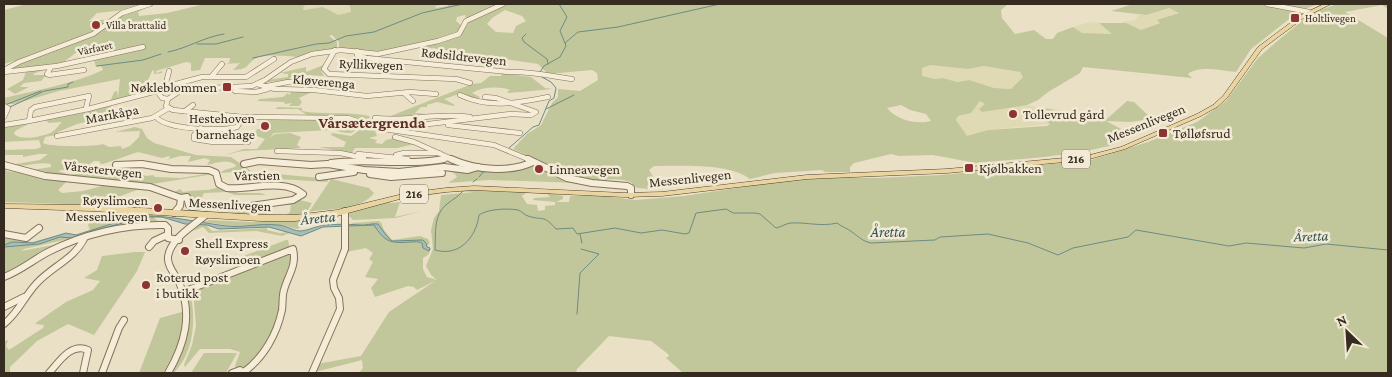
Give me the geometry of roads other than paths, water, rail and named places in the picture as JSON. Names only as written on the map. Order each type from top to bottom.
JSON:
[{"type":"main road","name":"Messenlivegen","points":[[4,206],[283,219],[345,211],[407,195],[456,189],[628,195],[687,192],[812,177],[972,169],[1069,160],[1104,154],[1132,144],[1215,106],[1225,97],[1260,48],[1309,12],[1328,4]]},
{"type":"street","points":[[4,71],[19,62],[93,34],[120,14],[150,4]]},
{"type":"street","points":[[503,4],[466,22],[459,34],[438,41],[381,54],[335,50],[297,59],[257,84],[243,87],[190,89],[178,92],[168,99],[166,104],[168,108],[185,112],[243,117],[337,117],[381,129],[494,145],[572,180],[624,185],[628,195]]},
{"type":"street","points":[[1267,4],[1309,12]]},
{"type":"street","name":"Vårfaret","points":[[4,71],[51,67],[92,60],[143,47]]},
{"type":"street","name":"Ryllikvegen","points":[[335,50],[324,70],[329,74],[454,78],[470,83]]},
{"type":"street","name":"Rødsildrevegen","points":[[357,52],[357,55],[366,58],[513,73],[532,71],[547,76],[572,78]]},
{"type":"street","points":[[4,125],[88,109],[157,91],[193,79],[246,77],[274,59]]},
{"type":"street","points":[[211,77],[222,64]]},
{"type":"street","name":"Vårfaret","points":[[51,67],[48,75],[84,70]]},
{"type":"street","points":[[165,87],[169,72]]},
{"type":"street","name":"Kløverenga","points":[[265,87],[288,82],[331,83]]},
{"type":"street","name":"Kløverenga","points":[[257,84],[271,88],[316,89],[356,95],[405,94],[416,91],[436,94]]},
{"type":"street","name":"Kløverenga","points":[[231,91],[256,92],[271,88]]},
{"type":"street","points":[[157,91],[162,98],[168,99]]},
{"type":"street","points":[[405,94],[413,101]]},
{"type":"street","points":[[460,95],[482,105],[512,104],[548,97]]},
{"type":"street","points":[[29,121],[31,110],[35,107],[89,96],[86,108],[88,109]]},
{"type":"street","points":[[381,129],[391,125],[436,124],[511,114],[530,115],[536,112],[496,98],[485,97]]},
{"type":"street","points":[[185,112],[193,105]]},
{"type":"street","points":[[4,106],[8,108],[4,117]]},
{"type":"street","name":"Marikåpa","points":[[57,136],[156,116],[168,108]]},
{"type":"street","points":[[375,118],[390,119],[445,114],[472,119]]},
{"type":"street","points":[[156,116],[160,122],[169,125],[231,129],[239,126],[243,117]]},
{"type":"street","points":[[436,124],[520,133]]},
{"type":"street","points":[[201,128],[194,135],[194,139],[218,142],[248,142]]},
{"type":"street","points":[[396,137],[417,141],[448,158],[478,167],[518,167],[533,162]]},
{"type":"street","points":[[277,151],[323,152],[368,159],[412,161],[448,158]]},
{"type":"street","points":[[395,156],[404,153],[440,153]]},
{"type":"street","points":[[350,156],[366,154],[395,156],[412,161]]},
{"type":"street","points":[[244,164],[259,161],[311,165],[368,159]]},
{"type":"street","name":"Vårstien","points":[[116,165],[138,164],[171,169],[209,170],[216,173],[219,184],[224,187],[234,189],[274,185],[298,190],[303,194],[293,200],[231,208],[207,205],[192,207],[189,205],[187,196],[181,198]]},
{"type":"street","points":[[328,164],[391,177],[442,173]]},
{"type":"street","name":"Vårsetervegen","points":[[4,165],[49,176],[144,186],[181,198]]},
{"type":"street","points":[[319,176],[362,171],[399,172],[449,167],[468,170],[478,167]]},
{"type":"street","points":[[425,174],[431,169]]},
{"type":"street","points":[[174,213],[180,206],[181,198]]},
{"type":"street","points":[[312,373],[340,309],[340,298],[334,288],[333,280],[345,249],[345,211]]},
{"type":"street","points":[[168,373],[185,338],[186,319],[183,292],[168,262],[170,251],[202,215]]},
{"type":"street","points":[[4,277],[17,272],[56,248],[139,225],[165,225],[168,228],[168,238],[179,240]]},
{"type":"street","points":[[4,234],[25,239],[30,237],[39,228]]},
{"type":"street","points":[[150,247],[154,241],[167,234]]},
{"type":"street","points":[[4,324],[17,311],[24,297],[40,279],[73,258],[84,239]]},
{"type":"street","points":[[183,292],[293,249],[296,265],[283,291],[282,311],[274,334],[265,351],[244,372],[240,370],[232,373]]},
{"type":"street","points":[[4,307],[24,297]]},
{"type":"street","points":[[102,373],[119,328],[124,320]]},
{"type":"street","points":[[48,373],[66,354],[83,347],[88,350],[82,373]]},
{"type":"water","points":[[147,216],[167,217],[217,225],[280,225],[299,231],[325,225],[378,224],[392,241],[423,240],[427,247],[430,248],[429,251],[423,248],[422,243],[419,242],[392,242],[381,235],[374,225],[323,227],[301,236],[269,227],[219,229],[207,225],[185,224],[162,217],[142,217],[72,238],[60,237],[39,244],[4,247],[4,245],[12,242],[33,243],[66,233],[76,235],[127,219]]},
{"type":"waterway","points":[[253,58],[316,44],[329,43],[346,36],[374,32],[422,13],[463,4]]},
{"type":"waterway","points":[[559,4],[567,17],[560,31],[565,43]]},
{"type":"waterway","points":[[565,43],[578,32],[618,27],[720,4]]},
{"type":"waterway","points":[[168,52],[224,34]]},
{"type":"waterway","points":[[526,34],[522,38],[524,42],[547,59],[548,64]]},
{"type":"waterway","points":[[197,44],[216,44],[243,37]]},
{"type":"waterway","points":[[548,64],[560,57],[566,46],[565,43]]},
{"type":"waterway","points":[[97,66],[143,60],[161,54]]},
{"type":"waterway","points":[[540,72],[548,64]]},
{"type":"waterway","points":[[509,148],[533,127],[539,125],[549,101],[554,98],[556,88],[551,82],[540,76]]},
{"type":"waterway","points":[[10,107],[44,91],[68,87],[68,84],[73,82]]},
{"type":"waterway","points":[[5,105],[41,91]]},
{"type":"waterway","points":[[546,109],[574,95]]},
{"type":"waterway","points":[[479,177],[483,172],[490,171]]},
{"type":"waterway","points":[[473,182],[477,179]]},
{"type":"waterway","name":"Åretta","points":[[463,191],[447,204],[439,214],[436,225],[435,250],[452,251],[459,248],[470,238],[479,215],[492,210],[503,209],[518,210],[528,216],[545,220],[556,229],[573,228],[577,234],[615,228],[641,233],[662,230],[685,234],[689,233],[696,213],[726,209],[733,213],[760,214],[776,228],[791,223],[825,225],[837,223],[871,243],[935,240],[940,237],[988,234],[1028,243],[1058,255],[1073,248],[1128,237],[1136,230],[1229,246],[1246,243],[1304,248],[1326,244],[1388,250]]},
{"type":"waterway","points":[[580,234],[582,243]]},
{"type":"waterway","points":[[577,314],[580,273],[599,254],[581,249]]},
{"type":"place","name":"Holtlivegen","points":[[1295,18]]},
{"type":"place","name":"Villa brattalid","points":[[96,25]]},
{"type":"place","name":"Nøkleblommen","points":[[227,87]]},
{"type":"place","name":"Tollevrud gård","points":[[1013,114]]},
{"type":"place","name":"Hestehoven barnehage","points":[[265,126]]},
{"type":"place","name":"Tølløfsrud","points":[[1163,133]]},
{"type":"place","name":"Kjølbakken","points":[[969,168]]},
{"type":"place","name":"Linneavegen","points":[[539,169]]},
{"type":"place","name":"Røyslimoen Messenlivegen","points":[[158,208]]},
{"type":"place","name":"Shell Express Røyslimoen","points":[[185,251]]},
{"type":"place","name":"Roterud post i butikk","points":[[146,285]]},
{"type":"district","name":"Vårsætergrenda","points":[[372,122]]}]
